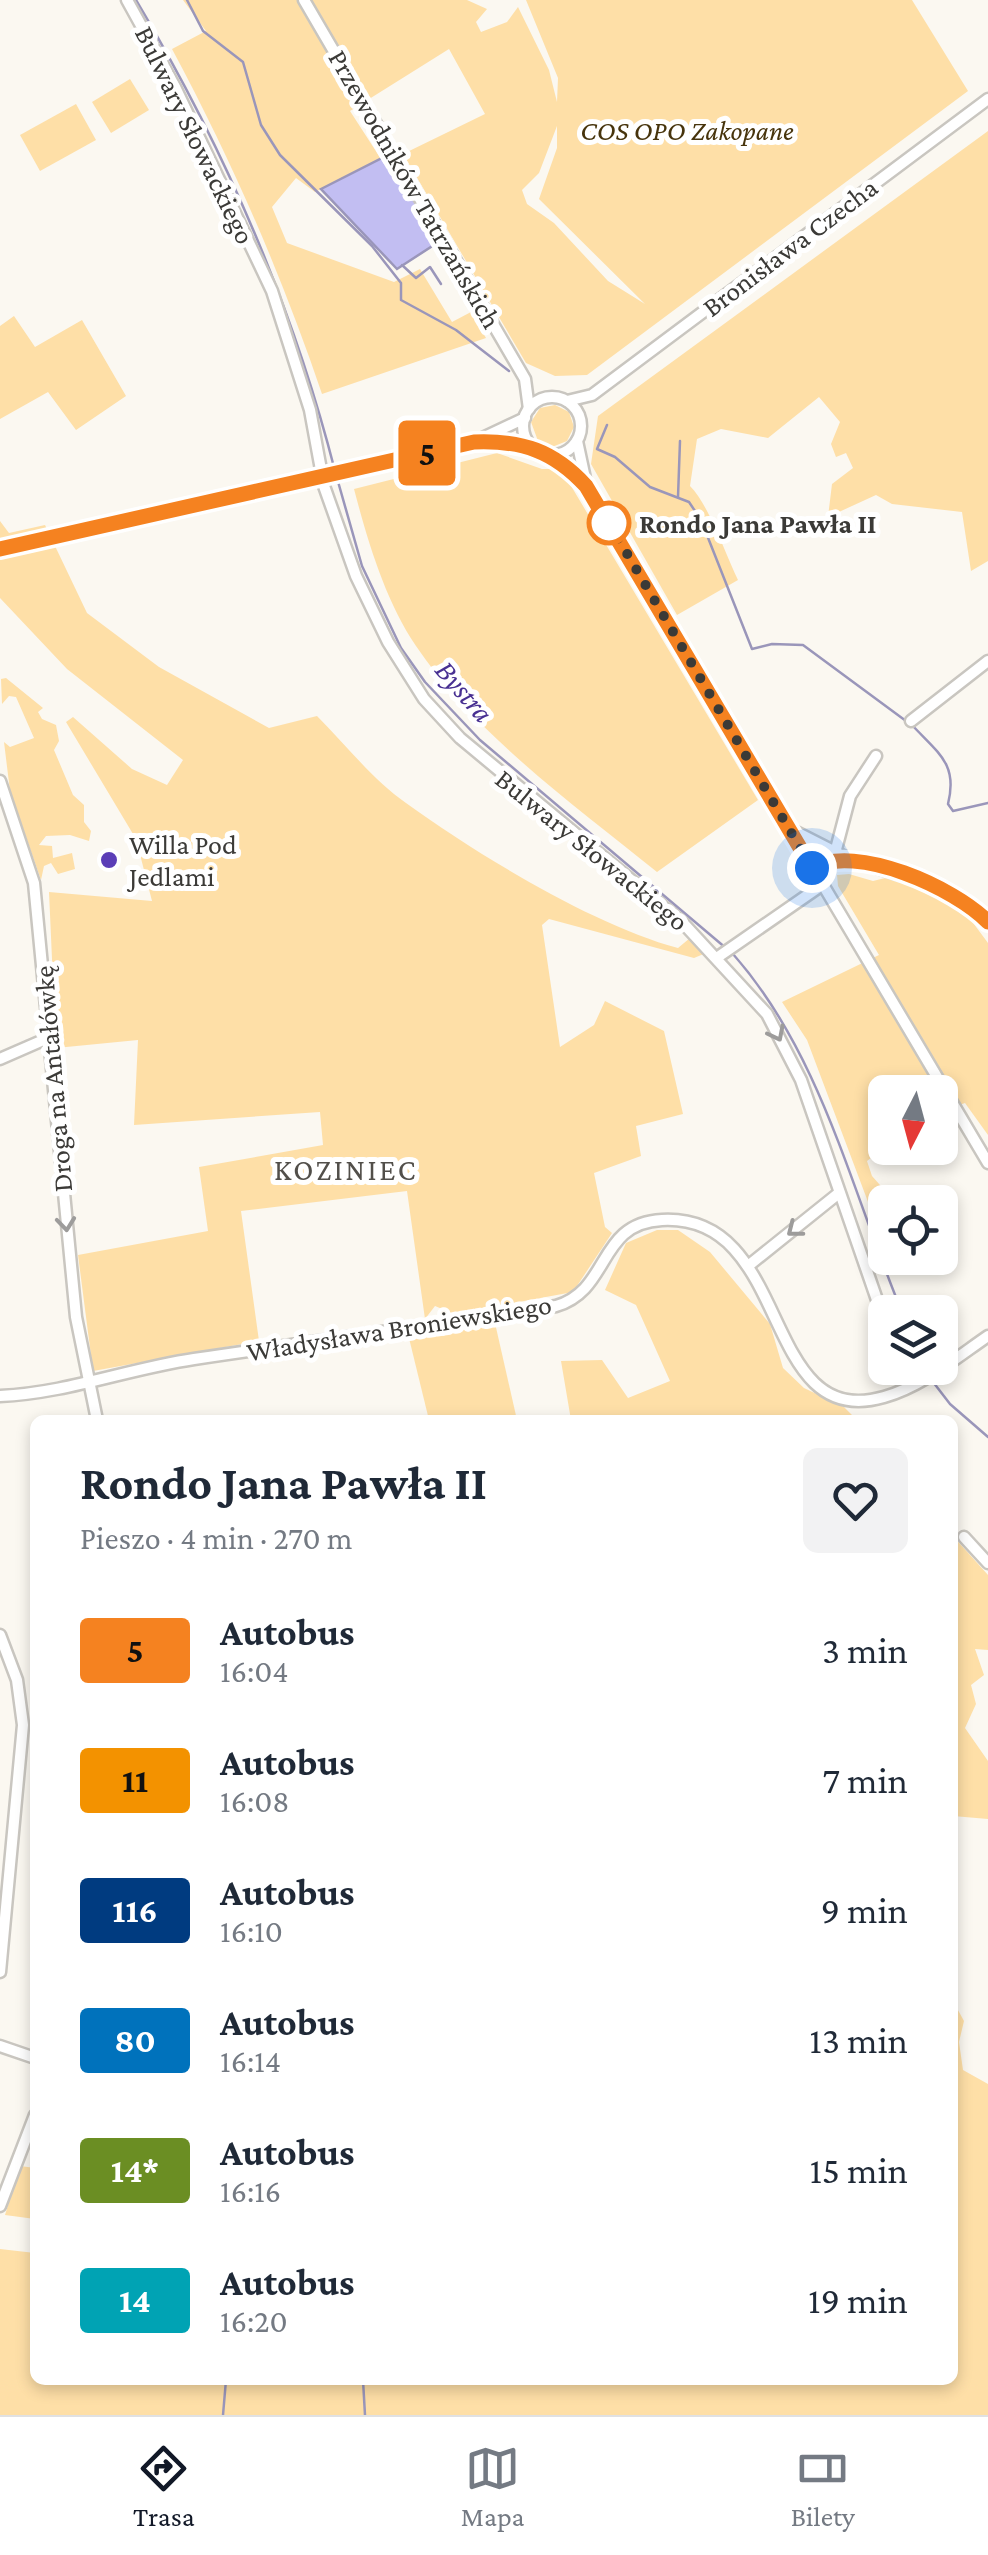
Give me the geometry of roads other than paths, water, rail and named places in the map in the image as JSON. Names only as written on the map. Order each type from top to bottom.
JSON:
[{"type":"street","name":"Bulwary Słowackiego","points":[[127,0],[175,86],[272,291],[310,410],[324,477],[380,626],[433,710],[506,780],[720,956],[767,1014],[801,1080],[875,1295]]},
{"type":"street","name":"Przewodników Tatrzańskich","points":[[304,0],[526,379]]},
{"type":"street","name":"Bronisława Czecha","points":[[567,401],[592,395],[986,104]]},
{"type":"street","points":[[526,379],[549,397],[567,401],[580,419],[577,440],[586,486]]},
{"type":"street","points":[[526,379],[524,432],[531,446]]},
{"type":"street","name":"Bronisława Czecha","points":[[580,419],[592,395]]},
{"type":"street","points":[[0,548],[474,442],[527,414],[549,397]]},
{"type":"street","points":[[552,454],[566,452],[577,440]]},
{"type":"street","points":[[474,442],[531,446],[552,454],[586,486],[988,1163]]},
{"type":"street","points":[[910,721],[988,661]]},
{"type":"street","points":[[835,853],[850,796],[876,756]]},
{"type":"street","name":"Droga na Antałówkę","points":[[0,781],[34,883],[76,1317],[96,1415]]},
{"type":"street","points":[[790,829],[850,860],[940,887],[988,922]]},
{"type":"street","points":[[812,868],[830,858],[850,860]]},
{"type":"street","points":[[720,956],[822,884]]},
{"type":"street","points":[[0,1059],[48,1038]]},
{"type":"street","points":[[748,1266],[839,1193]]},
{"type":"street","name":"Władysława Broniewskiego","points":[[0,1396],[56,1393],[87,1381],[192,1359],[556,1306],[585,1290],[621,1234],[648,1222],[674,1220],[705,1228],[748,1266],[768,1298],[794,1362],[816,1386],[861,1401],[885,1397],[910,1385]]},
{"type":"street","name":"Władysława Broniewskiego","points":[[958,1356],[988,1336]]},
{"type":"street","points":[[964,1537],[988,1564]]},
{"type":"street","points":[[0,1635],[17,1680],[23,1725],[0,1972]]},
{"type":"street","points":[[0,2046],[30,2056]]},
{"type":"street","points":[[0,2206],[30,2128]]},
{"type":"waterway","name":"Bystra","points":[[136,0],[199,113],[253,228],[298,347],[335,471]]},
{"type":"waterway","points":[[187,0],[203,31],[243,62],[261,125],[280,155],[372,246],[401,283],[401,300],[456,330],[509,371]]},
{"type":"waterway","points":[[402,265],[416,278],[430,267],[441,284]]},
{"type":"waterway","points":[[607,425],[597,449],[615,457],[650,487],[689,502],[701,520],[752,649],[772,644],[803,645],[906,721]]},
{"type":"waterway","points":[[678,497],[680,441]]},
{"type":"waterway","name":"Bystra","points":[[337,478],[362,566],[401,648],[425,682],[480,740],[727,949]]},
{"type":"waterway","points":[[912,725],[944,760],[950,779],[948,804],[953,811],[988,803]]},
{"type":"waterway","name":"Bystra","points":[[733,954],[764,993],[812,1079],[895,1295]]},
{"type":"waterway","name":"Bystra","points":[[935,1385],[950,1404],[988,1437]]},
{"type":"waterway","points":[[223,2415],[226,2385]]},
{"type":"waterway","points":[[363,2385],[365,2415]]},
{"type":"place","name":"Rondo Jana Pawła II","points":[[609,523]]},
{"type":"place","name":"Willa Pod Jedlami","points":[[109,860]]},
{"type":"district","name":"KOZINIEC","points":[[346,1169]]},
{"type":"park label","name":"COS OPO Zakopane","points":[[687,130]]}]
